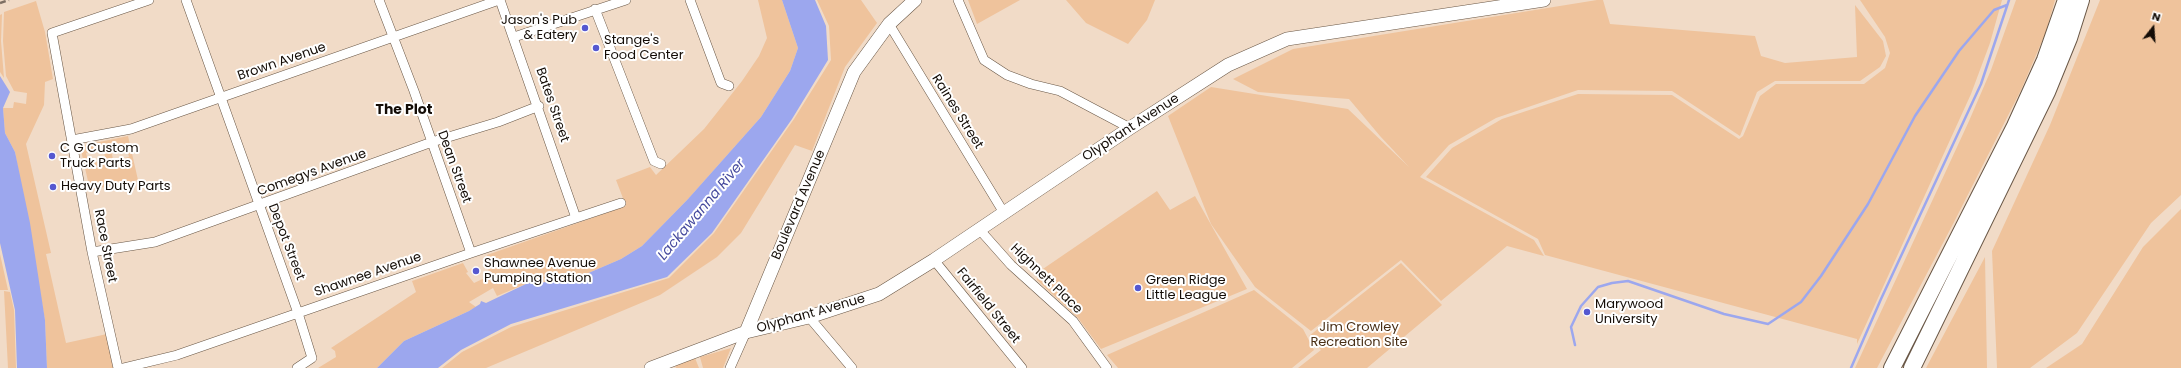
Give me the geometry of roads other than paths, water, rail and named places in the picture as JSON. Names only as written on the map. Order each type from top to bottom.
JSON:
[{"type":"highway","points":[[1892,368],[2015,126],[2045,60],[2066,0]]},
{"type":"highway","points":[[1912,368],[2047,92],[2069,38],[2081,0]]},
{"type":"street","name":"Race Street","points":[[118,368],[92,252],[52,33],[149,0]]},
{"type":"street","name":"Depot Street","points":[[186,0],[200,43],[222,97],[258,206],[298,313],[312,358],[297,368]]},
{"type":"street","name":"Dean Street","points":[[378,0],[394,37],[471,253]]},
{"type":"street","name":"Brown Avenue","points":[[72,140],[131,129],[500,0]]},
{"type":"street","name":"Bates Street","points":[[500,0],[539,106],[576,218]]},
{"type":"street","points":[[514,37],[626,0]]},
{"type":"street","points":[[690,0],[721,83],[730,86]]},
{"type":"street","name":"Boulevard Avenue","points":[[746,332],[854,72],[889,24],[915,0]]},
{"type":"street","points":[[958,0],[984,60],[1007,75],[1031,84],[1060,91],[1130,128]]},
{"type":"street","name":"Olyphant Avenue","points":[[746,332],[809,317],[878,294],[934,260],[1130,128],[1228,65],[1287,39],[1544,0]]},
{"type":"street","points":[[595,9],[654,162],[661,164]]},
{"type":"street","name":"Raines Street","points":[[889,24],[1004,213]]},
{"type":"street","name":"Comegys Avenue","points":[[92,252],[155,242],[432,142],[498,122],[539,106]]},
{"type":"street","name":"Shawnee Avenue","points":[[123,368],[177,356],[471,253],[621,203]]},
{"type":"street","name":"Highnett Place","points":[[979,229],[1011,265],[1073,321],[1107,368]]},
{"type":"street","name":"Fairfield Street","points":[[934,260],[1022,368]]},
{"type":"street","points":[[809,317],[852,368]]},
{"type":"street","points":[[651,368],[746,332]]},
{"type":"street","points":[[730,368],[746,332]]},
{"type":"water","name":"Lackawanna River","points":[[782,0],[815,0],[826,26],[828,60],[792,119],[712,233],[667,277],[511,324],[461,350],[438,368],[377,368],[404,341],[469,311],[480,304],[481,301],[486,303],[528,283],[570,281],[621,259],[642,246],[688,199],[761,117],[790,71],[798,48]]},
{"type":"water","points":[[0,76],[10,92],[3,108],[5,133],[15,152],[30,223],[45,320],[47,368],[17,368],[15,310],[0,243]]},
{"type":"waterway","points":[[1851,368],[1881,299],[1981,84],[2009,0]]},
{"type":"waterway","points":[[1575,345],[1571,327],[1581,306],[1598,287],[1612,283],[1628,281],[1724,314],[1768,324],[1801,302],[1821,276],[1868,204],[1915,116],[1959,51],[1994,10],[2007,5]]},
{"type":"railway","points":[[0,3],[9,0]]},
{"type":"place","name":"Jason's Pub & Eatery","points":[[585,28]]},
{"type":"place","name":"Stange's Food Center","points":[[596,48]]},
{"type":"place","name":"C G Custom Truck Parts","points":[[52,156]]},
{"type":"place","name":"Heavy Duty Parts","points":[[53,187]]},
{"type":"place","name":"Shawnee Avenue Pumping Station","points":[[476,271]]},
{"type":"place","name":"Green Ridge Little League","points":[[1138,288]]},
{"type":"place","name":"Marywood University","points":[[1587,312]]},
{"type":"district","name":"The Plot","points":[[404,110]]},
{"type":"park label","name":"Jim Crowley Recreation Site","points":[[1359,336]]}]
